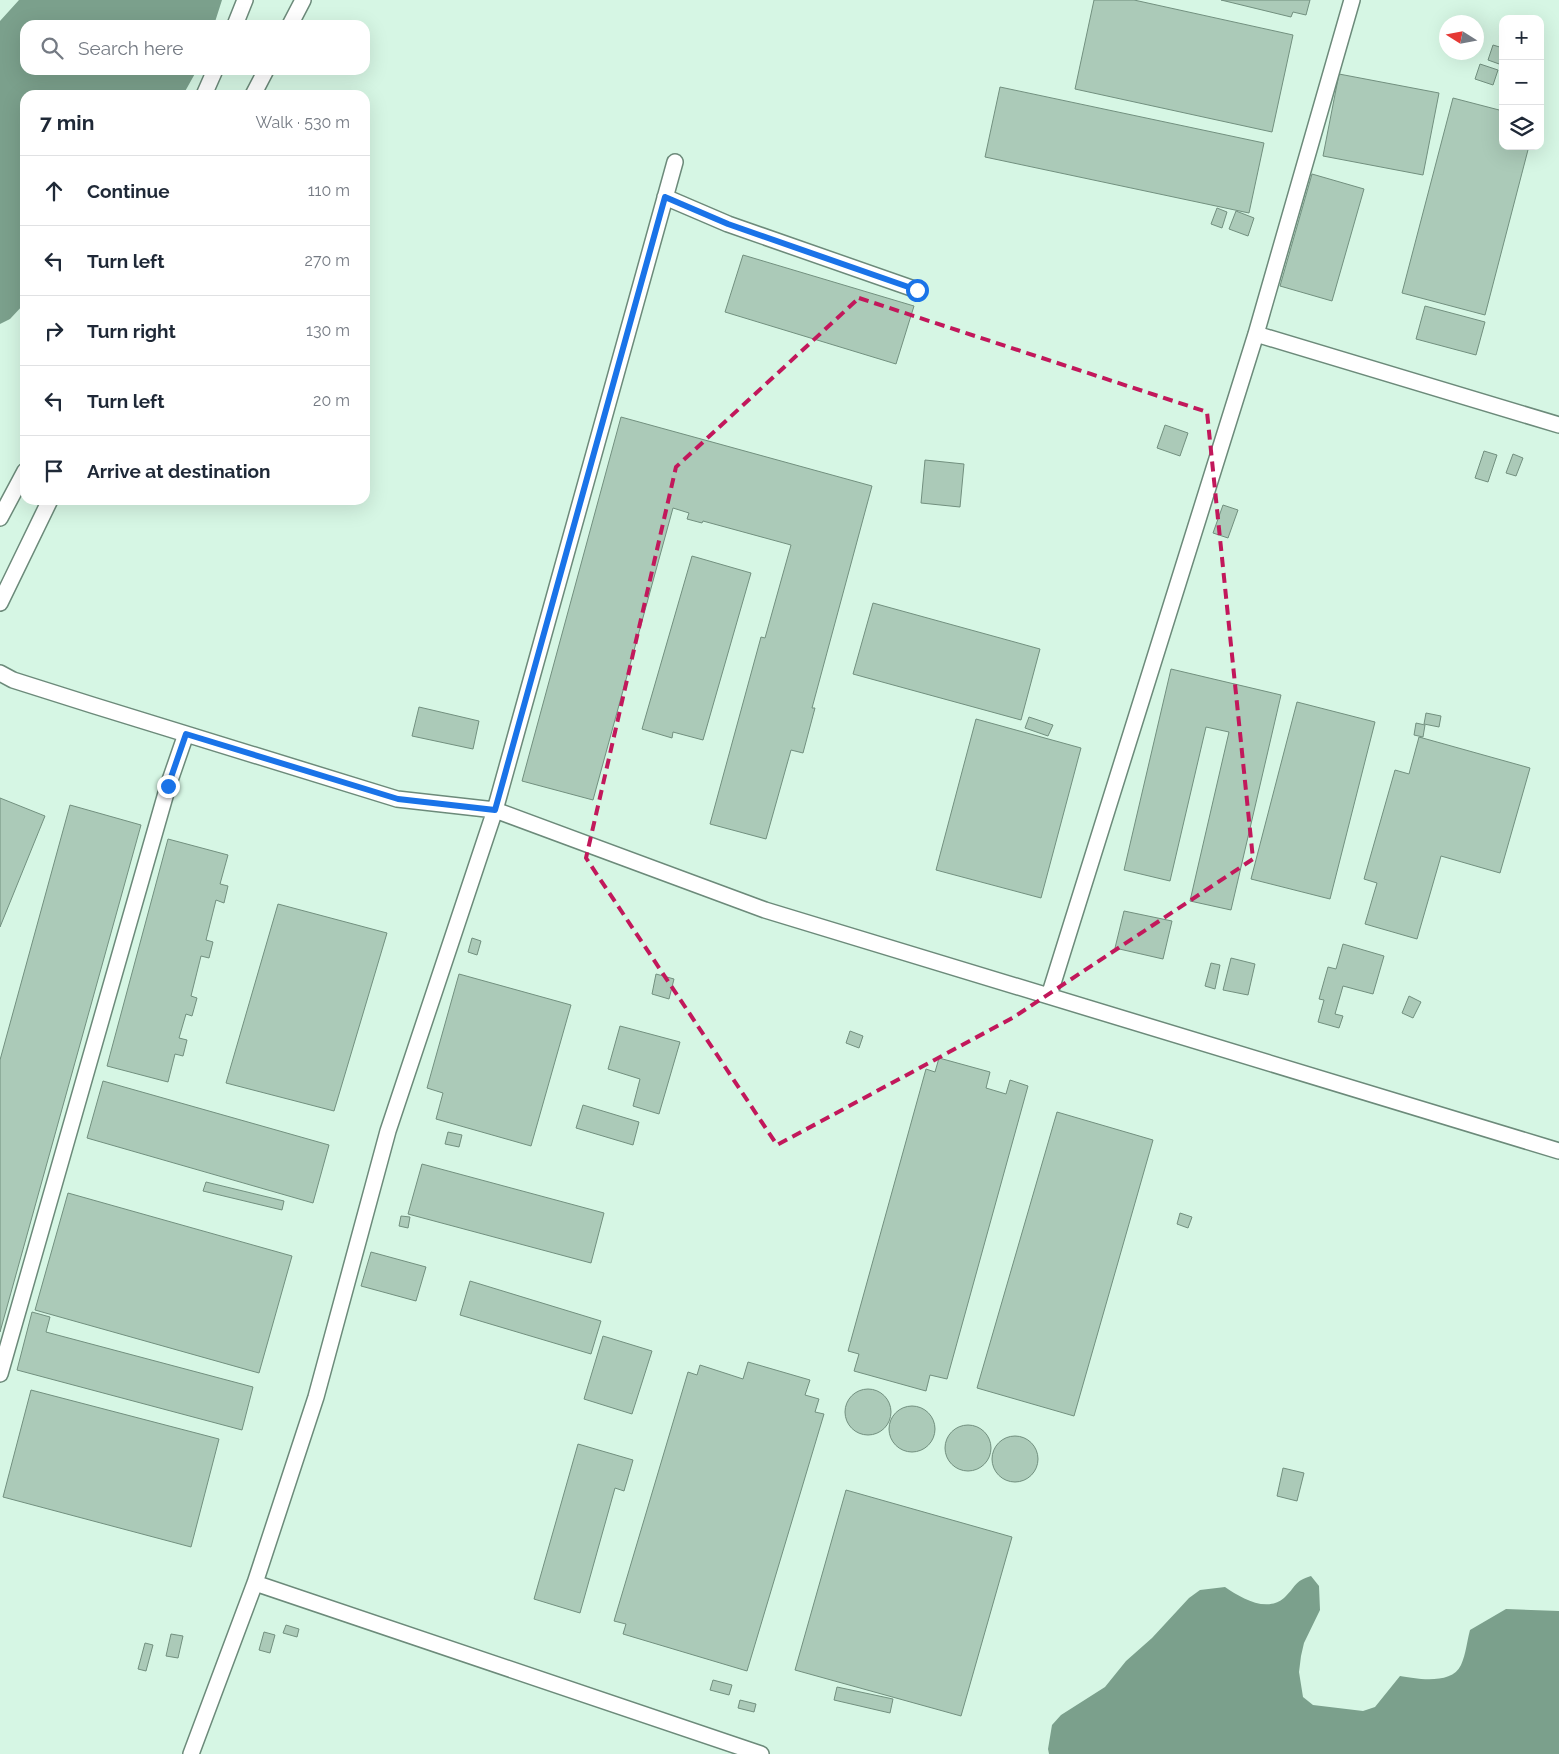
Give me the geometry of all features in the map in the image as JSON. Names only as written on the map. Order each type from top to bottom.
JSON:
[{"type":"street","points":[[237,20],[246,0]]},
{"type":"street","points":[[292,20],[302,0]]},
{"type":"street","points":[[1049,996],[1256,334],[1352,0]]},
{"type":"street","points":[[206,90],[213,75]]},
{"type":"street","points":[[256,90],[263,75]]},
{"type":"street","points":[[191,1754],[255,1583],[316,1397],[388,1131],[495,810],[675,162]]},
{"type":"street","points":[[665,197],[728,224],[917,290]]},
{"type":"street","points":[[1256,334],[1559,424]]},
{"type":"street","points":[[0,518],[20,481]]},
{"type":"street","points":[[0,603],[48,505]]},
{"type":"street","points":[[0,673],[13,680],[398,799],[495,810],[765,910],[1559,1151]]},
{"type":"street","points":[[0,1374],[168,786],[186,734]]},
{"type":"street","points":[[255,1583],[760,1754]]},
{"type":"highlighted area","points":[[859,298],[1207,412],[1253,859],[1014,1017],[777,1145],[586,858],[676,467]]},
{"type":"shaded area","points":[[19,0],[222,0],[216,20],[20,20],[20,75],[194,75],[186,90],[20,90],[20,308],[10,319],[0,324],[0,21]]},
{"type":"shaded area","points":[[1311,1576],[1319,1586],[1320,1610],[1304,1643],[1299,1672],[1303,1697],[1313,1705],[1363,1711],[1375,1707],[1400,1676],[1433,1679],[1450,1676],[1463,1661],[1470,1630],[1506,1609],[1559,1611],[1559,1754],[1049,1754],[1048,1749],[1052,1725],[1061,1715],[1105,1687],[1126,1661],[1152,1638],[1189,1598],[1200,1590],[1225,1587],[1246,1599],[1269,1604],[1284,1598],[1298,1582]]},
{"type":"building","points":[[1094,0],[1134,0],[1293,35],[1272,132],[1075,89]]},
{"type":"building","points":[[1221,0],[1310,0],[1306,15],[1293,12],[1291,17]]},
{"type":"building","points":[[1493,45],[1499,47],[1499,64],[1488,60]]},
{"type":"building","points":[[1480,64],[1498,70],[1493,85],[1475,79]]},
{"type":"building","points":[[1339,74],[1439,93],[1423,175],[1323,156]]},
{"type":"building","points":[[1000,87],[1264,143],[1249,213],[985,157]]},
{"type":"building","points":[[1453,98],[1499,110],[1499,150],[1528,150],[1485,315],[1402,293]]},
{"type":"building","points":[[1312,174],[1364,189],[1332,301],[1280,286]]},
{"type":"building","points":[[1217,208],[1227,212],[1222,228],[1211,224]]},
{"type":"building","points":[[1236,211],[1254,218],[1248,236],[1229,229]]},
{"type":"building","points":[[743,255],[914,306],[896,364],[725,312]]},
{"type":"building","points":[[1425,306],[1485,322],[1476,355],[1416,339]]},
{"type":"building","points":[[621,417],[872,486],[812,708],[815,708],[803,753],[791,750],[766,839],[710,824],[761,637],[765,638],[791,545],[703,521],[702,523],[687,519],[689,513],[673,508],[593,800],[522,781]]},
{"type":"building","points":[[1165,425],[1188,433],[1180,456],[1157,448]]},
{"type":"building","points":[[1484,451],[1497,455],[1488,482],[1475,478]]},
{"type":"building","points":[[1513,454],[1523,458],[1516,476],[1506,473]]},
{"type":"building","points":[[925,460],[964,464],[960,507],[921,503]]},
{"type":"building","points":[[1223,505],[1238,510],[1228,538],[1213,533]]},
{"type":"building","points":[[692,556],[751,573],[703,740],[673,732],[672,738],[642,729]]},
{"type":"building","points":[[873,603],[1040,649],[1021,720],[853,674]]},
{"type":"building","points":[[1171,669],[1281,695],[1231,910],[1190,901],[1229,732],[1206,727],[1170,881],[1124,870]]},
{"type":"building","points":[[1297,702],[1375,722],[1330,899],[1251,879]]},
{"type":"building","points":[[419,707],[479,721],[473,749],[412,736]]},
{"type":"building","points":[[1426,713],[1441,716],[1439,727],[1424,724]]},
{"type":"building","points":[[1029,717],[1053,725],[1048,736],[1025,728]]},
{"type":"building","points":[[976,719],[1081,748],[1041,898],[936,870]]},
{"type":"building","points":[[1416,723],[1425,725],[1423,737],[1414,735]]},
{"type":"building","points":[[1419,737],[1530,768],[1500,873],[1441,856],[1417,939],[1365,924],[1377,883],[1364,879],[1395,770],[1409,774]]},
{"type":"building","points":[[0,798],[45,816],[0,927]]},
{"type":"building","points":[[70,805],[141,825],[0,1332],[0,1060]]},
{"type":"building","points":[[168,839],[228,855],[220,884],[228,886],[224,903],[216,900],[206,940],[213,942],[209,958],[201,956],[191,996],[197,998],[192,1016],[186,1014],[179,1038],[187,1040],[183,1056],[175,1054],[168,1082],[107,1066]]},
{"type":"building","points":[[278,904],[387,933],[334,1111],[226,1083]]},
{"type":"building","points":[[1124,911],[1172,921],[1163,959],[1115,948]]},
{"type":"building","points":[[472,938],[481,941],[477,955],[468,952]]},
{"type":"building","points":[[1343,944],[1384,956],[1373,994],[1343,986],[1335,1014],[1343,1016],[1339,1028],[1318,1022],[1324,1000],[1319,999],[1328,967],[1336,969]]},
{"type":"building","points":[[1231,958],[1255,964],[1248,995],[1223,990]]},
{"type":"building","points":[[1211,963],[1220,965],[1215,989],[1205,986]]},
{"type":"building","points":[[459,974],[571,1005],[531,1146],[436,1119],[443,1093],[427,1088]]},
{"type":"building","points":[[656,974],[674,979],[669,999],[652,994]]},
{"type":"building","points":[[1409,996],[1421,1002],[1413,1018],[1402,1013]]},
{"type":"building","points":[[620,1026],[680,1042],[659,1114],[633,1106],[640,1079],[608,1069]]},
{"type":"building","points":[[850,1031],[863,1036],[859,1048],[846,1043]]},
{"type":"building","points":[[939,1058],[990,1072],[986,1088],[1006,1094],[1010,1080],[1028,1086],[947,1379],[930,1375],[926,1391],[854,1371],[859,1354],[848,1351],[926,1069],[935,1072]]},
{"type":"building","points":[[103,1081],[329,1145],[313,1203],[87,1138]]},
{"type":"building","points":[[583,1105],[639,1122],[633,1145],[576,1128]]},
{"type":"building","points":[[1057,1112],[1153,1140],[1074,1416],[977,1388]]},
{"type":"building","points":[[448,1132],[462,1135],[459,1147],[445,1144]]},
{"type":"building","points":[[422,1164],[604,1213],[591,1263],[408,1214]]},
{"type":"building","points":[[206,1182],[284,1201],[282,1210],[203,1191]]},
{"type":"building","points":[[68,1193],[292,1256],[259,1373],[35,1310]]},
{"type":"building","points":[[1180,1213],[1192,1217],[1188,1228],[1177,1224]]},
{"type":"building","points":[[401,1216],[410,1217],[408,1228],[399,1226]]},
{"type":"building","points":[[371,1252],[426,1267],[416,1301],[361,1286]]},
{"type":"building","points":[[470,1281],[601,1321],[591,1354],[460,1315]]},
{"type":"building","points":[[32,1312],[50,1317],[46,1332],[253,1387],[242,1430],[17,1370]]},
{"type":"building","points":[[603,1336],[652,1351],[632,1414],[584,1399]]},
{"type":"building","points":[[748,1362],[810,1380],[805,1395],[819,1399],[815,1412],[824,1414],[747,1671],[623,1634],[626,1624],[614,1621],[688,1372],[697,1375],[700,1365],[743,1379]]},
{"type":"building","points":[[868,1389],[881,1393],[887,1399],[891,1412],[887,1425],[881,1431],[868,1435],[855,1431],[849,1425],[845,1412],[849,1399],[855,1393]]},
{"type":"building","points":[[31,1390],[219,1439],[191,1547],[3,1497]]},
{"type":"building","points":[[912,1406],[925,1410],[931,1416],[935,1429],[931,1442],[925,1448],[912,1452],[899,1448],[893,1442],[889,1429],[893,1416],[899,1410]]},
{"type":"building","points":[[968,1425],[981,1429],[987,1435],[991,1448],[987,1461],[981,1467],[968,1471],[955,1467],[949,1461],[945,1448],[949,1435],[955,1429]]},
{"type":"building","points":[[1015,1436],[1028,1440],[1034,1446],[1038,1459],[1034,1472],[1028,1478],[1015,1482],[1002,1478],[996,1472],[992,1459],[996,1446],[1002,1440]]},
{"type":"building","points":[[578,1444],[633,1460],[624,1491],[615,1488],[580,1613],[534,1599]]},
{"type":"building","points":[[1283,1468],[1304,1473],[1297,1501],[1277,1496]]},
{"type":"building","points":[[846,1490],[1012,1537],[961,1716],[795,1670]]},
{"type":"building","points":[[286,1625],[299,1629],[297,1637],[283,1633]]},
{"type":"building","points":[[264,1632],[275,1635],[270,1653],[259,1650]]},
{"type":"building","points":[[171,1634],[183,1636],[178,1658],[166,1656]]},
{"type":"building","points":[[145,1643],[153,1645],[146,1671],[138,1669]]},
{"type":"building","points":[[713,1680],[732,1685],[729,1695],[710,1690]]},
{"type":"building","points":[[837,1687],[893,1699],[890,1713],[834,1700]]},
{"type":"building","points":[[740,1700],[756,1704],[754,1712],[738,1708]]},
{"type":"route","points":[[168,786],[186,734],[398,799],[495,810],[665,197],[728,224],[917,290]]}]
